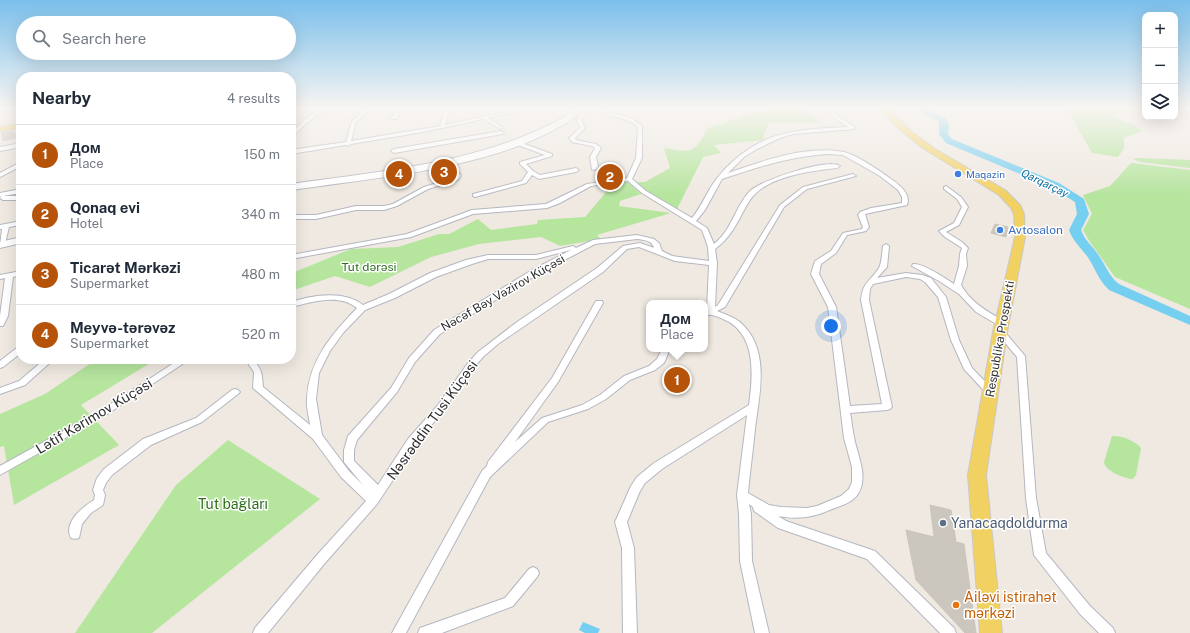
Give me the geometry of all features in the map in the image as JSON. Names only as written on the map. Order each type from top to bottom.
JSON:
[{"type":"main road","points":[[296,186],[449,162],[535,137]]},
{"type":"main road","name":"Respublika Prospekti","points":[[914,137],[922,144],[940,156],[994,188],[1015,206],[1020,222],[1020,237],[1000,327],[991,393],[977,475],[991,633]]},
{"type":"main road","points":[[1,245],[16,241]]},
{"type":"street","points":[[348,144],[350,137]]},
{"type":"street","points":[[296,151],[348,144],[442,137]]},
{"type":"street","points":[[574,137],[572,138],[574,141],[594,145],[598,148],[593,157],[595,166],[594,170]]},
{"type":"street","points":[[629,179],[639,158],[640,137]]},
{"type":"street","points":[[693,221],[702,210],[720,178],[742,156],[780,137]]},
{"type":"street","points":[[394,151],[429,138]]},
{"type":"street","points":[[517,143],[550,155],[522,163],[531,172],[539,177],[576,170]]},
{"type":"street","points":[[0,149],[16,146]]},
{"type":"street","points":[[720,178],[781,160],[820,152],[837,152],[850,157],[888,178],[904,194],[906,201],[905,204],[862,213],[861,216],[866,227],[864,230],[845,234],[834,252],[818,263],[815,274],[832,307],[850,438],[857,467],[857,482],[854,492],[845,499],[832,505],[807,513],[781,512],[767,509],[742,495]]},
{"type":"street","points":[[296,217],[322,216],[356,208],[384,208],[426,188],[456,179],[458,176],[449,162]]},
{"type":"street","points":[[711,249],[722,242],[736,222],[749,197],[758,187],[812,168],[837,166]]},
{"type":"street","points":[[0,176],[16,167]]},
{"type":"street","points":[[474,195],[524,182],[527,180],[531,172]]},
{"type":"street","points":[[708,312],[721,307],[782,206],[805,188],[853,176]]},
{"type":"street","points":[[296,256],[410,236],[472,212],[556,204],[576,191],[589,185],[629,179]]},
{"type":"street","points":[[629,179],[644,192],[705,229],[710,237],[713,263],[708,312]]},
{"type":"street","points":[[946,188],[959,198],[965,207],[957,224],[942,231],[944,235],[960,243],[965,248],[962,254],[963,266],[957,285],[961,292]]},
{"type":"street","points":[[0,195],[16,192]]},
{"type":"street","points":[[0,198],[16,198]]},
{"type":"street","points":[[1,245],[3,226],[16,224]]},
{"type":"street","name":"Nəcəf Bəy Vəzirov Küçəsi","points":[[379,492],[369,484],[349,462],[349,450],[352,439],[394,390],[401,376],[437,332],[535,272],[593,242],[643,238],[656,243],[659,252],[667,256],[682,260],[713,263]]},
{"type":"street","points":[[316,436],[311,399],[315,373],[326,351],[340,331],[362,308],[392,296],[433,275],[475,259],[496,257],[536,257],[593,242]]},
{"type":"street","name":"Nəsrəddin Tusi Küçəsi","points":[[260,633],[321,559],[373,501],[412,442],[441,407],[470,365],[495,342],[600,270],[625,247],[640,245],[659,252]]},
{"type":"street","points":[[847,410],[856,408],[887,407],[865,300],[866,289],[883,267],[886,246]]},
{"type":"street","points":[[916,266],[942,279],[961,292],[979,310],[1000,327],[1021,356],[1031,498],[1040,555],[1085,610],[1108,633]]},
{"type":"street","points":[[0,278],[16,274]]},
{"type":"street","points":[[870,282],[906,275],[922,277],[928,280],[942,297],[955,340],[968,369],[991,393]]},
{"type":"street","points":[[0,324],[4,316],[9,276]]},
{"type":"street","points":[[296,303],[314,298],[331,297],[356,303],[362,308]]},
{"type":"street","points":[[399,633],[486,474],[498,455],[555,380],[599,303]]},
{"type":"street","points":[[708,312],[735,322],[745,333],[750,341],[757,368],[754,406],[742,495],[746,561],[762,633]]},
{"type":"street","points":[[486,474],[545,420],[585,407],[604,397],[627,378],[652,368],[661,361],[665,352]]},
{"type":"street","points":[[0,365],[16,353]]},
{"type":"street","points":[[0,391],[22,383],[44,364]]},
{"type":"street","name":"Lətif Kərimov Küçəsi","points":[[0,471],[103,413],[178,364]]},
{"type":"street","points":[[252,364],[258,372],[258,388],[316,436],[345,474],[373,501]]},
{"type":"street","points":[[75,534],[77,522],[87,510],[99,502],[100,496],[98,490],[101,481],[108,472],[147,442],[199,420],[235,392]]},
{"type":"street","points":[[630,633],[628,548],[621,522],[635,490],[641,480],[658,466],[754,406]]},
{"type":"street","points":[[742,495],[763,513],[782,525],[872,555],[949,633]]},
{"type":"street","points":[[425,633],[509,602],[533,574]]},
{"type":"green space","name":"Tut dərəsi","points":[[703,137],[763,137],[765,140],[714,145],[721,153],[703,157],[678,207],[678,211],[647,192],[620,201],[619,206],[671,213],[597,235],[601,239],[560,246],[541,237],[479,244],[431,257],[370,287],[335,276],[296,289],[296,271],[351,249],[398,247],[439,234],[449,234],[478,219],[491,230],[537,224],[538,220],[585,217],[613,184],[626,180],[640,193],[646,191],[634,182],[645,182],[670,168],[664,148],[687,151],[691,150],[699,143]]},
{"type":"green space","points":[[1083,137],[1128,137],[1124,138],[1124,148],[1118,157],[1092,153]]},
{"type":"green space","points":[[1133,159],[1190,160],[1190,168],[1140,162]]},
{"type":"green space","points":[[1131,163],[1190,170],[1190,309],[1115,277],[1083,230],[1092,214],[1083,195],[1110,186]]},
{"type":"green space","points":[[90,364],[149,364],[81,405],[119,445],[14,505],[4,446],[0,447],[0,414],[45,394]]},
{"type":"green space","points":[[1112,436],[1120,436],[1128,439],[1139,445],[1141,448],[1136,475],[1133,479],[1125,478],[1116,474],[1105,465],[1104,462]]},
{"type":"green space","name":"Tut bağları","points":[[228,440],[320,499],[152,633],[75,633],[176,485]]},
{"type":"water","points":[[583,622],[600,629],[598,633],[585,633],[579,630]]},
{"type":"building","points":[[2,137],[16,137],[16,138],[3,141]]},
{"type":"building","name":"Avtosalon","points":[[995,224],[1008,227],[1006,237],[991,233]]},
{"type":"building","points":[[669,370],[689,375],[684,389],[664,384]]},
{"type":"building","name":"Ailəvi istirahət mərkəzi","points":[[930,505],[951,510],[956,542],[964,544],[976,633],[965,633],[916,580],[906,530],[934,537]]},
{"type":"waterway","name":"Qarqarçay","points":[[945,137],[949,141],[1055,185],[1080,201],[1083,214],[1075,230],[1077,236],[1081,243],[1093,256],[1104,277],[1110,284],[1190,321]]},
{"type":"place","name":"Ticarət Mərkəzi","points":[[444,172]]},
{"type":"place","name":"Meyvə-tərəvəz","points":[[399,174]]},
{"type":"place","name":"Maqazin","points":[[958,174]]},
{"type":"place","name":"Qonaq evi","points":[[610,177]]},
{"type":"place","name":"Avtosalon","points":[[1000,230]]},
{"type":"place","name":"Дом","points":[[677,380]]},
{"type":"place","name":"Yanacaqdoldurma","points":[[943,523]]},
{"type":"place","name":"Ailəvi istirahət mərkəzi","points":[[956,605]]}]
